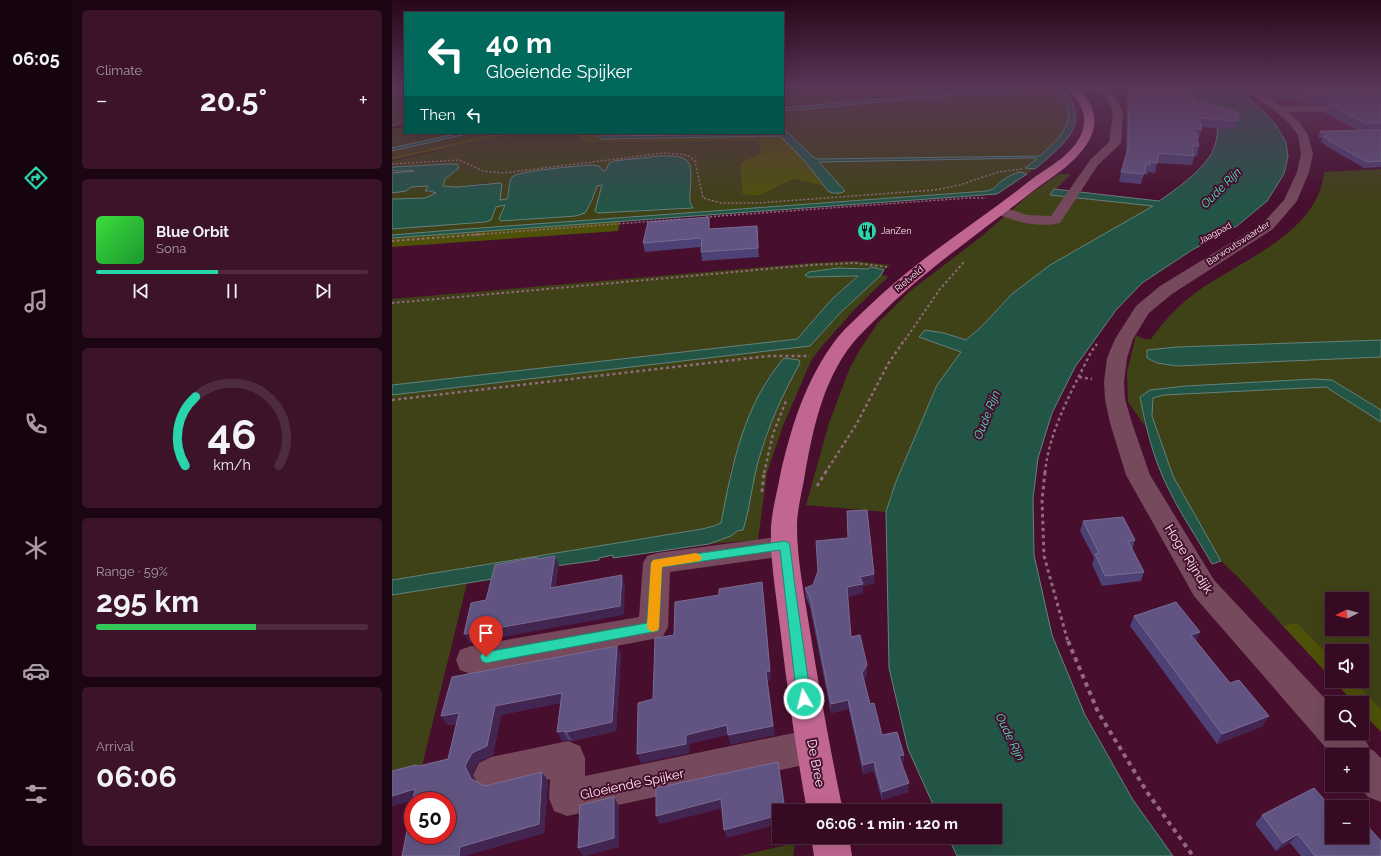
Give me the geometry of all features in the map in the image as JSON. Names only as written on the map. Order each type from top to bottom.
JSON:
[{"type":"main road","name":"Rietveld","points":[[785,535],[786,505],[798,444],[814,396],[835,355],[845,340],[880,304],[914,274],[1047,174],[1079,146],[1088,126]]},
{"type":"main road","name":"De Bree","points":[[785,535],[802,684],[824,804]]},
{"type":"main road","points":[[831,844],[833,856]]},
{"type":"street","points":[[1037,222],[1055,220],[1094,163],[1115,143],[1117,126]]},
{"type":"street","name":"Barwoutswaarder","points":[[1115,378],[1117,358],[1124,338],[1142,310],[1166,290],[1268,226],[1290,201],[1303,172],[1307,154],[1303,135],[1297,126]]},
{"type":"street","points":[[1079,146],[1107,150]]},
{"type":"street","points":[[1006,205],[1012,215],[1037,222],[1054,231]]},
{"type":"street","name":"Hoge Rijndijk","points":[[1115,378],[1115,399],[1121,423],[1138,475],[1204,588],[1325,722]]},
{"type":"street","points":[[471,660],[653,627],[657,563],[785,535]]},
{"type":"street","points":[[1341,740],[1349,748]]},
{"type":"street","name":"Gloeiende Spijker","points":[[491,775],[568,758],[567,798],[812,746]]},
{"type":"street","points":[[1369,771],[1381,784]]},
{"type":"path","points":[[392,164],[459,160],[483,170],[503,172],[666,153],[680,154],[688,155],[695,161],[703,198],[721,203],[756,203],[935,190],[960,185],[990,173],[1010,169],[1047,174]]},
{"type":"path","points":[[700,218],[983,197],[1006,205]]},
{"type":"path","points":[[392,241],[684,219]]},
{"type":"path","points":[[816,487],[856,425],[888,364],[940,289],[968,258]]},
{"type":"path","points":[[392,303],[811,265],[856,263],[887,267]]},
{"type":"path","points":[[1100,341],[1091,352],[1060,414],[1046,459],[1042,500],[1044,556],[1064,634],[1098,712],[1147,792],[1193,856]]},
{"type":"path","points":[[392,400],[768,356],[835,355]]},
{"type":"shaded area","points":[[784,126],[1066,126],[1056,140],[1040,156],[817,159],[813,157],[784,129]]},
{"type":"shaded area","points":[[1305,126],[1381,126],[1381,131],[1313,134]]},
{"type":"shaded area","points":[[404,127],[404,134],[455,134],[392,148],[392,129]]},
{"type":"shaded area","points":[[467,134],[493,134],[392,157],[392,151]]},
{"type":"shaded area","points":[[493,134],[509,134],[392,160],[392,157]]},
{"type":"shaded area","points":[[510,134],[578,134],[583,143],[757,141],[762,153],[740,163],[742,194],[759,196],[793,179],[824,186],[828,191],[845,191],[819,163],[820,161],[1037,158],[1031,169],[1033,169],[1027,174],[1020,172],[997,184],[993,189],[987,191],[392,235],[392,229],[486,222],[491,220],[496,207],[506,205],[499,219],[501,221],[576,216],[585,213],[597,186],[601,185],[595,211],[598,213],[689,209],[691,173],[689,163],[673,156],[642,158],[609,163],[606,170],[603,171],[599,166],[537,171],[515,175],[511,178],[507,199],[499,200],[502,184],[488,183],[456,187],[443,186],[444,179],[459,168],[457,164],[392,167],[392,161]]},
{"type":"shaded area","points":[[578,134],[597,134],[601,139],[780,136],[804,160],[824,186],[793,179],[759,196],[742,194],[740,163],[762,153],[757,141],[583,143]]},
{"type":"shaded area","points":[[603,134],[718,134],[604,136]]},
{"type":"shaded area","points":[[1381,169],[1381,340],[1177,347],[1147,351],[1147,358],[1157,363],[1177,366],[1381,357],[1381,410],[1332,380],[1186,386],[1151,390],[1140,397],[1145,426],[1128,402],[1127,372],[1136,335],[1144,339],[1151,339],[1174,311],[1195,293],[1258,254],[1295,227],[1309,211],[1319,193],[1324,172]]},
{"type":"shaded area","points":[[1059,174],[1071,174],[1050,195],[1154,206],[1050,265],[1012,294],[981,327],[966,340],[944,333],[919,337],[961,352],[937,385],[895,484],[886,512],[806,505],[829,423],[849,370],[859,351],[877,324],[910,291],[982,236],[1031,193]]},
{"type":"shaded area","points":[[429,186],[425,191],[437,193],[425,198],[392,199],[392,193],[406,191],[411,187]]},
{"type":"shaded area","points":[[620,221],[618,231],[392,247],[392,238]]},
{"type":"shaded area","points":[[854,261],[890,265],[884,270],[871,267],[869,269],[860,268],[850,275],[858,275],[833,298],[797,339],[392,385],[392,299],[812,263]]},
{"type":"shaded area","points":[[881,274],[888,277],[855,309],[822,346],[811,361],[783,426],[767,473],[758,540],[709,544],[731,536],[737,531],[771,425],[788,384],[799,363],[770,375],[762,388],[744,430],[731,469],[722,523],[702,529],[392,580],[392,395],[810,346],[840,313]]},
{"type":"shaded area","points":[[1326,387],[1381,422],[1381,709],[1361,688],[1369,688],[1369,644],[1325,644],[1325,652],[1297,624],[1283,626],[1238,577],[1221,561],[1173,476],[1152,416],[1153,398],[1164,395]]},
{"type":"shaded area","points":[[467,583],[422,766],[392,774],[392,595]]},
{"type":"shaded area","points":[[1297,623],[1325,652],[1325,671],[1283,626]]},
{"type":"shaded area","points":[[1340,688],[1361,688],[1368,696],[1348,696]]},
{"type":"shaded area","points":[[1369,697],[1381,709],[1381,732],[1369,719]]},
{"type":"shaded area","points":[[791,844],[795,844],[793,856],[740,856]]},
{"type":"water","points":[[1066,126],[1074,126],[1072,132],[1065,141],[1035,169],[1025,168],[1037,159],[1034,158],[819,162],[845,191],[839,193],[832,193],[828,191],[804,160],[780,136],[601,139],[597,134],[603,134],[604,136],[784,134],[784,129],[813,157],[817,159],[1040,156],[1056,140]]},
{"type":"water","name":"Oude Rijn","points":[[1217,126],[1276,126],[1286,142],[1288,157],[1284,174],[1267,201],[1237,226],[1192,250],[1142,283],[1116,310],[1075,367],[1052,413],[1038,458],[1033,498],[1034,555],[1052,635],[1085,715],[1133,800],[1173,856],[957,856],[951,844],[1002,844],[1002,804],[933,804],[908,749],[889,668],[886,512],[895,484],[937,385],[961,352],[919,337],[925,330],[944,333],[966,340],[981,327],[1012,294],[1050,265],[1153,206],[1050,195],[1054,189],[1159,201],[1200,169],[1212,153],[1215,145]]},
{"type":"water","points":[[455,134],[467,134],[392,151],[392,148]]},
{"type":"water","points":[[660,156],[679,157],[688,162],[691,174],[690,201],[693,208],[598,213],[595,211],[601,185],[597,186],[585,213],[576,216],[501,221],[499,219],[505,205],[496,207],[491,220],[486,222],[392,229],[392,199],[425,198],[436,193],[425,191],[428,186],[411,187],[406,191],[392,193],[392,173],[414,171],[392,171],[392,167],[457,164],[459,168],[445,179],[443,186],[456,187],[500,183],[502,184],[500,200],[507,199],[511,179],[516,175],[548,169],[590,165],[599,166],[603,171],[606,170],[609,163],[614,161]]},
{"type":"water","points":[[1020,172],[1027,174],[997,194],[392,238],[392,235],[453,230],[987,191],[993,189],[1009,176]]},
{"type":"water","points":[[871,267],[884,270],[880,276],[840,313],[810,346],[392,395],[392,385],[797,339],[833,298],[858,276],[808,277],[805,275],[809,272],[838,268],[868,269]]},
{"type":"water","points":[[1381,340],[1381,357],[1177,366],[1157,363],[1147,358],[1147,350],[1177,347]]},
{"type":"water","points":[[784,358],[799,360],[800,363],[781,399],[766,436],[756,470],[743,530],[737,531],[731,536],[709,544],[613,558],[613,555],[599,558],[599,560],[541,568],[499,578],[392,595],[392,580],[702,529],[721,523],[735,457],[749,415],[770,376]]},
{"type":"water","points":[[1313,379],[1332,380],[1381,410],[1381,422],[1326,387],[1164,395],[1153,398],[1152,416],[1173,476],[1221,561],[1212,564],[1179,509],[1159,468],[1151,445],[1140,397],[1150,390],[1186,386]]},
{"type":"building","points":[[1128,126],[1201,126],[1202,129],[1195,128],[1199,146],[1192,146],[1194,156],[1159,153],[1157,163],[1150,162],[1150,165],[1146,164],[1144,174],[1121,172],[1128,149]]},
{"type":"building","points":[[1381,130],[1381,161],[1367,162],[1328,140],[1330,140],[1323,136],[1328,136],[1320,131]]},
{"type":"building","points":[[709,217],[709,229],[757,226],[758,248],[701,252],[702,238],[643,243],[648,222]]},
{"type":"building","points":[[867,510],[874,574],[860,577],[863,584],[847,587],[851,637],[860,635],[867,665],[862,673],[870,704],[874,703],[882,735],[897,732],[904,755],[899,756],[909,783],[882,792],[874,762],[863,765],[848,700],[831,704],[810,597],[805,588],[813,585],[818,571],[816,541],[848,538],[847,511]]},
{"type":"building","points":[[1123,517],[1135,540],[1128,541],[1144,572],[1105,576],[1095,554],[1099,553],[1083,521]]},
{"type":"building","points":[[555,556],[550,588],[622,575],[620,606],[464,634],[471,603],[486,600],[495,565],[537,557],[537,559]]},
{"type":"building","points":[[762,582],[770,671],[766,672],[773,726],[728,735],[727,725],[686,735],[686,744],[637,754],[638,703],[653,699],[655,638],[674,635],[675,602],[719,595],[719,589]]},
{"type":"building","points":[[1176,602],[1200,632],[1191,635],[1230,683],[1239,680],[1269,716],[1222,734],[1134,616]]},
{"type":"building","points":[[617,646],[612,722],[567,732],[557,732],[562,693],[495,706],[487,746],[472,753],[465,766],[471,779],[485,786],[542,772],[539,824],[460,847],[459,856],[402,856],[404,844],[456,844],[456,792],[414,792],[415,789],[392,796],[392,771],[448,759],[459,713],[441,716],[452,677]]},
{"type":"building","points":[[778,762],[784,804],[772,804],[772,817],[724,830],[721,799],[656,816],[656,788]]},
{"type":"building","points":[[1314,788],[1325,800],[1325,844],[1369,844],[1369,828],[1381,841],[1381,855],[1315,856],[1298,834],[1283,843],[1262,815]]},
{"type":"building","points":[[614,797],[614,838],[578,848],[580,805]]},
{"type":"slow traffic","points":[[653,627],[657,563],[696,558]]},
{"type":"place","name":"JanZen","points":[[867,231]]},
{"type":"route","points":[[486,657],[653,627],[657,563],[785,546],[804,699]]}]
